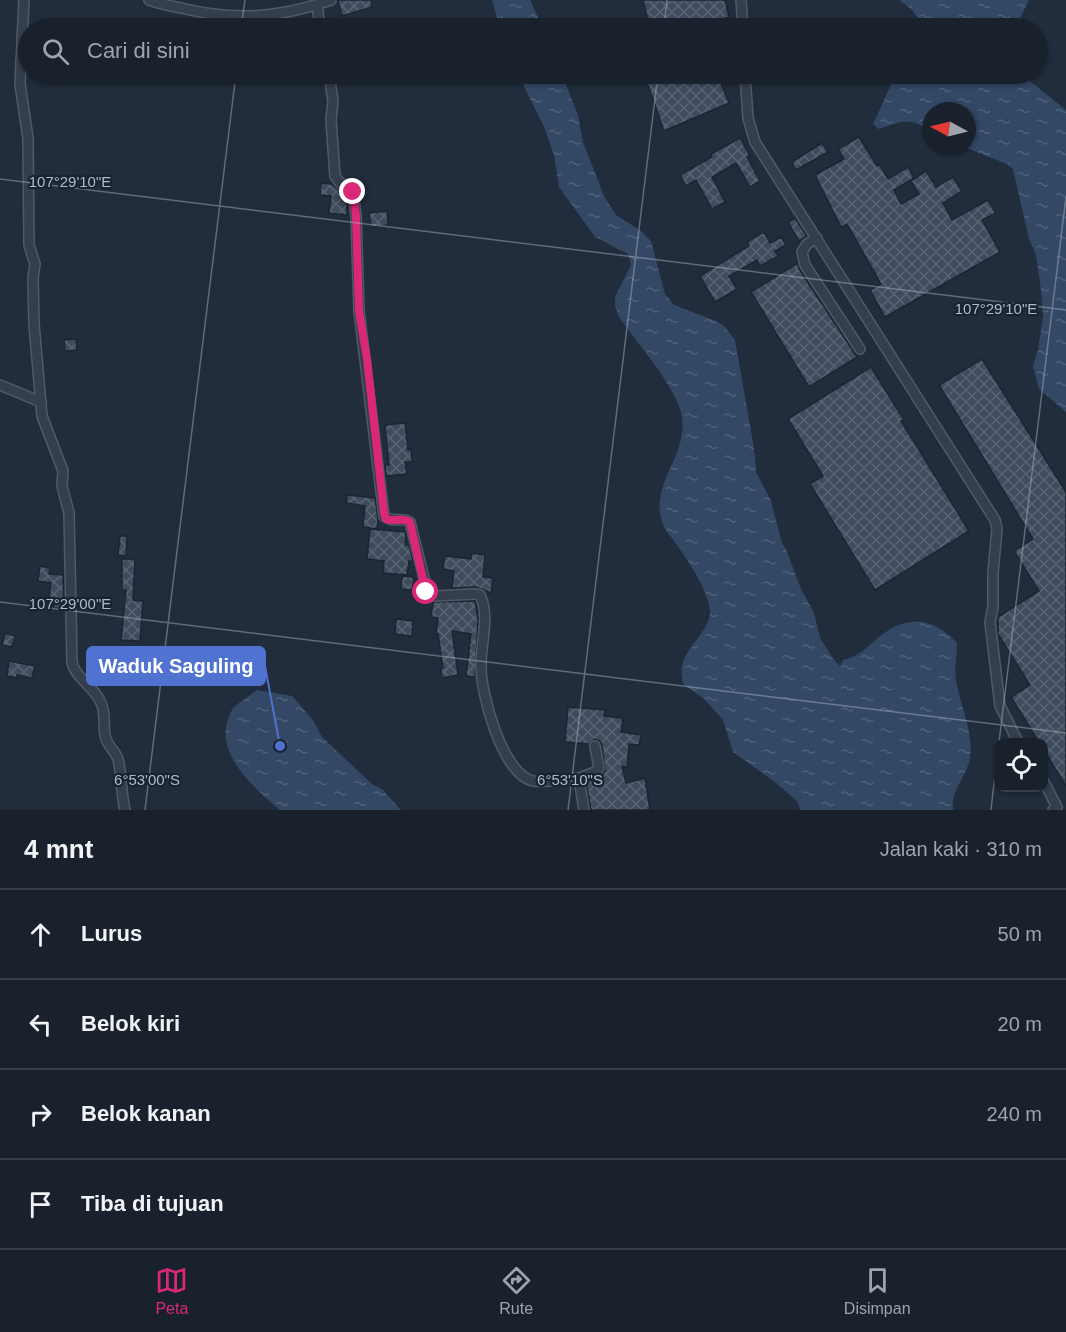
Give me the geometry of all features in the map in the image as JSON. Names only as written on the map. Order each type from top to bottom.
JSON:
[{"type":"street","points":[[23,18],[24,0]]},
{"type":"street","points":[[149,0],[195,12],[262,17],[331,0]]},
{"type":"street","points":[[741,0],[742,18]]},
{"type":"street","points":[[317,5],[319,18]]},
{"type":"street","points":[[20,84],[28,138],[28,242],[35,261],[34,324],[42,416],[63,471],[62,486],[69,513],[73,666],[102,705],[106,741],[118,759],[121,794],[126,810]]},
{"type":"street","points":[[330,84],[335,176],[340,183],[353,192],[356,216],[359,311],[384,516],[390,520],[404,519],[410,522],[428,594],[436,596],[480,595],[484,628],[481,671],[485,700],[511,766],[533,782],[579,778],[599,768],[595,746]]},
{"type":"street","points":[[745,84],[747,118],[755,142],[995,520],[997,529],[993,607],[990,622],[1000,706],[1016,738]]},
{"type":"street","points":[[816,238],[807,244],[802,252],[805,264],[860,349]]},
{"type":"street","points":[[0,385],[41,402]]},
{"type":"street","points":[[579,778],[584,810]]},
{"type":"street","points":[[1048,789],[1057,807],[1053,810]]},
{"type":"water","points":[[492,0],[530,0],[538,18],[497,18]]},
{"type":"water","points":[[899,0],[1029,0],[1020,18],[918,18]]},
{"type":"water","points":[[523,84],[566,84],[578,115],[583,142],[604,196],[616,215],[641,231],[651,241],[665,294],[674,305],[718,322],[735,340],[756,472],[771,501],[782,543],[801,589],[814,613],[820,638],[834,660],[840,666],[843,660],[863,651],[886,632],[905,623],[923,622],[932,625],[941,629],[957,643],[956,680],[971,748],[968,765],[954,796],[953,810],[800,810],[798,802],[775,782],[733,752],[723,720],[704,699],[683,684],[684,659],[707,624],[710,610],[702,585],[687,559],[665,529],[660,512],[663,485],[679,446],[682,417],[673,393],[619,317],[615,306],[615,297],[631,265],[628,254],[595,237],[559,187],[554,155],[544,127]]},
{"type":"water","points":[[891,84],[1034,84],[1066,110],[1066,412],[1039,389],[1033,366],[1043,316],[1036,255],[1029,239],[1013,169],[1007,164],[976,152],[976,102],[922,102],[922,126],[906,122],[879,129],[873,124]]},
{"type":"water","points":[[257,690],[292,696],[313,720],[322,737],[372,784],[383,790],[401,810],[280,810],[247,779],[237,766],[226,739],[226,725],[232,710]]},
{"type":"building","points":[[338,0],[371,0],[372,7],[342,16]]},
{"type":"building","points":[[643,0],[725,0],[729,17],[725,18],[648,18]]},
{"type":"building","points":[[648,84],[721,84],[729,103],[664,131]]},
{"type":"building","points":[[859,137],[888,179],[908,167],[914,178],[894,190],[901,204],[919,194],[911,181],[926,171],[936,187],[953,177],[962,191],[943,203],[952,220],[988,200],[996,213],[982,220],[1000,252],[885,317],[870,290],[881,284],[847,224],[841,227],[815,175],[844,159],[838,149]]},
{"type":"building","points":[[740,138],[760,181],[750,187],[736,163],[712,177],[725,202],[712,209],[696,180],[686,186],[680,175]]},
{"type":"building","points":[[822,143],[828,152],[796,170],[792,162]]},
{"type":"building","points":[[321,183],[331,184],[347,195],[347,215],[329,213],[331,196],[320,195]]},
{"type":"building","points":[[387,211],[388,225],[371,227],[369,213]]},
{"type":"building","points":[[795,218],[807,236],[799,241],[788,222]]},
{"type":"building","points":[[764,232],[770,243],[781,237],[786,245],[775,251],[778,256],[760,266],[757,260],[729,276],[737,289],[715,302],[700,276],[749,246],[747,242]]},
{"type":"building","points":[[798,263],[799,269],[857,357],[809,387],[751,292]]},
{"type":"building","points":[[76,339],[77,350],[65,351],[64,340]]},
{"type":"building","points":[[982,359],[1066,492],[1066,786],[1048,757],[1048,738],[1037,738],[1011,697],[1030,685],[998,634],[998,617],[1039,591],[1014,551],[1033,539],[939,385]]},
{"type":"building","points":[[871,367],[904,420],[901,421],[969,531],[875,590],[810,484],[823,476],[788,419]]},
{"type":"building","points":[[405,423],[408,450],[411,449],[412,462],[405,462],[407,474],[386,476],[385,465],[389,465],[385,425]]},
{"type":"building","points":[[347,495],[375,498],[377,529],[363,527],[365,506],[346,503]]},
{"type":"building","points":[[370,529],[406,532],[405,545],[409,545],[413,561],[409,561],[407,575],[383,573],[384,561],[367,559]]},
{"type":"building","points":[[120,536],[127,536],[126,556],[118,555]]},
{"type":"building","points":[[472,553],[485,555],[483,577],[493,578],[491,593],[476,587],[452,588],[454,571],[443,569],[445,556],[471,559]]},
{"type":"building","points":[[122,559],[135,559],[133,600],[143,601],[140,641],[121,640],[126,590],[122,590]]},
{"type":"building","points":[[40,566],[50,568],[49,574],[63,575],[64,609],[54,608],[55,599],[49,598],[51,583],[38,581]]},
{"type":"building","points":[[402,576],[414,577],[412,590],[401,589]]},
{"type":"building","points":[[475,601],[478,620],[475,677],[466,676],[471,634],[452,631],[458,675],[442,678],[441,668],[443,668],[438,634],[436,634],[438,618],[431,617],[433,602]]},
{"type":"building","points":[[396,619],[413,621],[412,636],[395,634]]},
{"type":"building","points":[[5,633],[15,636],[12,647],[2,645]]},
{"type":"building","points":[[9,661],[35,666],[32,678],[7,676]]},
{"type":"building","points":[[568,707],[605,710],[604,716],[623,718],[621,732],[641,735],[639,745],[629,744],[627,767],[622,766],[626,783],[645,778],[650,810],[591,810],[586,782],[600,777],[605,771],[602,745],[600,741],[594,739],[589,744],[565,742]]},
{"type":"place","name":"Waduk Saguling","points":[[280,746]]},
{"type":"route","points":[[353,192],[359,311],[367,359],[384,516],[390,520],[404,519],[410,522],[426,592]]}]
